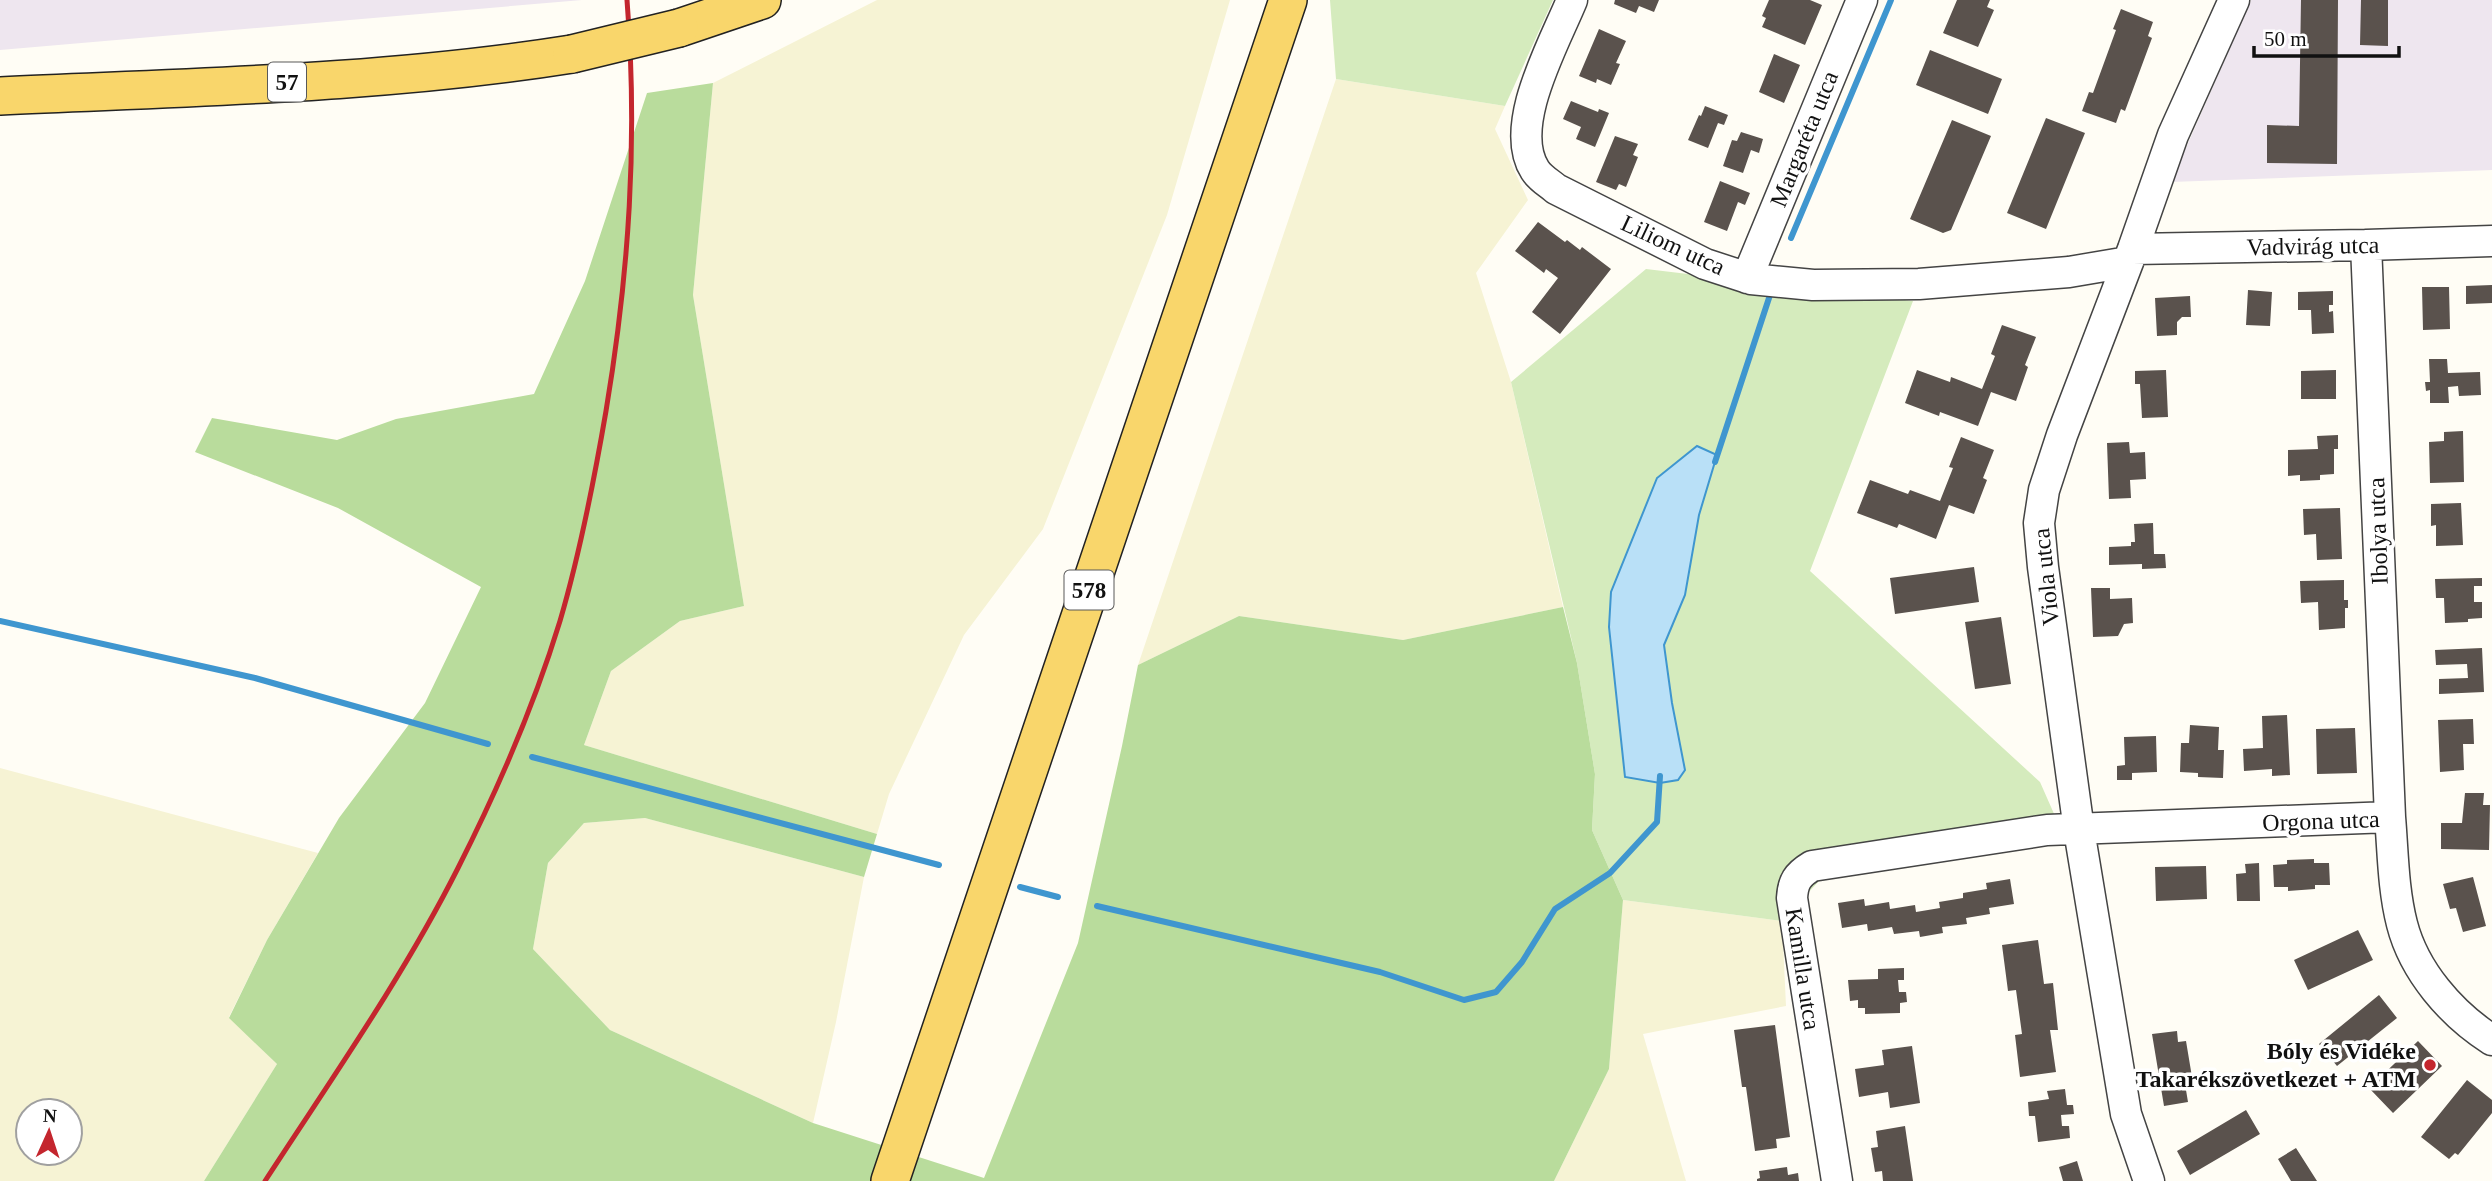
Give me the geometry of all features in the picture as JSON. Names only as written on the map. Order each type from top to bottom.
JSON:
[{"type":"main road","name":"57","points":[[0,96],[404,75],[505,65],[572,54],[679,28],[762,0]]},
{"type":"main road","name":"578","points":[[890,1181],[1288,0]]},
{"type":"street","name":"Liliom utca","points":[[1572,0],[1530,103],[1525,130],[1530,160],[1537,173],[1556,189],[1705,264],[1747,278],[1813,285],[1919,284],[2069,272],[2130,255]]},
{"type":"street","name":"Margaréta utca","points":[[1747,278],[1862,0]]},
{"type":"street","name":"Viola utca","points":[[2149,1181],[2126,1114],[2079,830],[2039,523],[2044,490],[2062,435],[2173,135],[2234,0]]},
{"type":"street","name":"Vadvirág utca","points":[[2130,255],[2492,241]]},
{"type":"street","name":"Ibolya utca","points":[[2366,245],[2390,817]]},
{"type":"street","name":"Orgona utca","points":[[2079,830],[2390,817],[2396,888],[2402,923],[2411,950],[2447,1002],[2492,1040]]},
{"type":"street","name":"Kamilla utca","points":[[1837,1181],[1792,898],[1793,885],[1800,873],[1812,866],[2047,831],[2079,830]]},
{"type":"shaded area","points":[[0,0],[582,0],[0,50]]},
{"type":"shaded area","points":[[877,0],[1230,0],[1167,215],[1043,529],[964,635],[889,794],[877,834],[584,745],[611,671],[680,621],[744,606],[693,295],[713,83]]},
{"type":"shaded area","points":[[2251,0],[2492,0],[2492,170],[2171,182]]},
{"type":"shaded area","points":[[1336,79],[1505,106],[1495,129],[1528,200],[1476,273],[1511,382],[1563,607],[1403,640],[1239,616],[1138,665]]},
{"type":"shaded area","points":[[0,768],[318,853],[267,940],[229,1017],[277,1064],[204,1181],[0,1181]]},
{"type":"shaded area","points":[[645,818],[864,877],[813,1123],[610,1030],[533,949],[548,863],[584,823]]},
{"type":"shaded area","points":[[1623,900],[1782,921],[1786,1006],[1643,1034],[1686,1181],[1554,1181],[1609,1069]]},
{"type":"green space","points":[[1330,0],[1553,0],[1505,106],[1336,79]]},
{"type":"green space","points":[[713,83],[693,295],[744,606],[680,621],[611,671],[584,745],[877,834],[864,877],[645,818],[584,823],[548,863],[533,949],[610,1030],[813,1123],[984,1178],[1078,943],[1138,665],[1239,616],[1403,640],[1563,607],[1577,663],[1595,774],[1592,830],[1623,900],[1609,1069],[1554,1181],[204,1181],[277,1064],[229,1018],[267,940],[339,818],[425,703],[481,587],[338,508],[195,452],[212,418],[337,440],[396,419],[534,394],[585,281],[647,93]]},
{"type":"green space","points":[[1646,269],[1913,301],[1810,571],[2040,782],[2066,841],[1820,880],[1782,921],[1623,900],[1592,830],[1595,774],[1577,663],[1511,382]],"holes":[[[1717,456],[1699,515],[1685,595],[1664,645],[1672,703],[1660,783],[1657,478]]]},
{"type":"water","points":[[1697,446],[1717,455],[1699,515],[1685,595],[1664,645],[1685,770],[1678,780],[1660,783],[1625,777],[1609,627],[1611,592],[1657,478]]},
{"type":"building","points":[[1615,0],[1659,0],[1654,12],[1639,6],[1636,13],[1614,4]]},
{"type":"building","points":[[1769,0],[1810,0],[1822,5],[1805,45],[1762,27],[1766,18],[1762,16]]},
{"type":"building","points":[[1957,0],[1990,0],[1987,7],[1994,10],[1978,47],[1943,33]]},
{"type":"building","points":[[2301,0],[2338,0],[2337,164],[2267,163],[2267,125],[2299,126]]},
{"type":"building","points":[[2361,0],[2388,0],[2388,46],[2360,45]]},
{"type":"building","points":[[2121,9],[2153,22],[2148,36],[2152,38],[2125,111],[2121,109],[2116,123],[2082,111],[2089,92],[2093,93]]},
{"type":"building","points":[[1599,29],[1626,41],[1616,63],[1620,64],[1611,85],[1597,79],[1596,83],[1579,76]]},
{"type":"building","points":[[1930,50],[2002,79],[1988,114],[1916,85]]},
{"type":"building","points":[[1774,54],[1800,65],[1784,103],[1759,92]]},
{"type":"building","points":[[1571,101],[1598,112],[1599,109],[1609,113],[1595,147],[1576,139],[1581,127],[1563,119]]},
{"type":"building","points":[[1705,106],[1728,115],[1724,125],[1718,123],[1708,148],[1688,140]]},
{"type":"building","points":[[2046,118],[2085,133],[2046,229],[2007,213]]},
{"type":"building","points":[[1952,120],[1991,136],[1951,230],[1943,233],[1910,219]]},
{"type":"building","points":[[1741,132],[1763,139],[1759,153],[1751,150],[1743,173],[1723,166],[1732,140],[1737,141]]},
{"type":"building","points":[[1615,136],[1638,144],[1633,155],[1638,157],[1626,187],[1619,184],[1616,190],[1596,182]]},
{"type":"building","points":[[1720,181],[1750,193],[1745,205],[1738,202],[1727,231],[1704,222]]},
{"type":"building","points":[[1538,222],[1565,242],[1567,240],[1580,250],[1582,247],[1611,269],[1560,334],[1532,312],[1558,278],[1546,269],[1544,273],[1515,251]]},
{"type":"building","points":[[2492,285],[2492,303],[2466,304],[2466,286]]},
{"type":"building","points":[[2422,287],[2449,287],[2450,329],[2423,330]]},
{"type":"building","points":[[2248,290],[2272,292],[2270,326],[2246,325]]},
{"type":"building","points":[[2333,291],[2333,305],[2329,305],[2329,312],[2333,311],[2334,333],[2312,334],[2311,310],[2298,310],[2298,292]]},
{"type":"building","points":[[2190,296],[2191,317],[2182,317],[2177,322],[2177,335],[2157,336],[2155,298]]},
{"type":"building","points":[[2002,325],[2036,337],[2025,365],[2028,367],[2016,401],[1991,392],[1978,426],[1940,412],[1939,416],[1905,403],[1917,370],[1950,382],[1951,377],[1982,389],[1995,356],[1991,354]]},
{"type":"building","points":[[2429,359],[2447,359],[2448,373],[2480,372],[2481,395],[2459,396],[2458,386],[2448,387],[2449,403],[2430,403],[2430,390],[2426,391],[2425,382],[2430,382]]},
{"type":"building","points":[[2166,370],[2168,417],[2142,418],[2140,384],[2135,384],[2135,371]]},
{"type":"building","points":[[2336,370],[2336,399],[2301,399],[2301,371]]},
{"type":"building","points":[[2463,431],[2464,482],[2430,483],[2429,442],[2444,441],[2444,432]]},
{"type":"building","points":[[2338,435],[2338,449],[2334,449],[2334,474],[2320,475],[2320,480],[2300,481],[2300,475],[2288,476],[2288,450],[2318,449],[2317,436]]},
{"type":"building","points":[[1961,437],[1994,450],[1983,478],[1987,480],[1974,514],[1949,505],[1936,539],[1899,524],[1897,528],[1857,513],[1870,480],[1908,494],[1910,490],[1940,501]]},
{"type":"building","points":[[2129,442],[2130,453],[2145,452],[2146,479],[2130,480],[2131,498],[2109,499],[2107,443]]},
{"type":"building","points":[[2461,503],[2463,545],[2436,546],[2436,525],[2431,526],[2431,504]]},
{"type":"building","points":[[2340,508],[2342,559],[2317,560],[2316,534],[2304,535],[2303,509]]},
{"type":"building","points":[[2153,523],[2154,554],[2165,554],[2166,568],[2142,569],[2142,564],[2109,565],[2109,547],[2131,546],[2131,542],[2135,542],[2134,524]]},
{"type":"building","points":[[1974,567],[1979,602],[1895,614],[1890,578]]},
{"type":"building","points":[[2482,578],[2482,586],[2474,586],[2474,602],[2482,602],[2482,618],[2445,623],[2444,598],[2436,598],[2435,579]]},
{"type":"building","points":[[2344,580],[2344,600],[2348,600],[2348,608],[2345,608],[2345,628],[2319,630],[2318,602],[2301,603],[2300,581]]},
{"type":"building","points":[[2091,588],[2110,588],[2110,599],[2132,598],[2133,623],[2124,624],[2118,636],[2093,637]]},
{"type":"building","points":[[2001,617],[2011,684],[1975,689],[1965,622]]},
{"type":"building","points":[[2482,648],[2484,692],[2439,694],[2439,679],[2468,678],[2467,664],[2436,665],[2435,650]]},
{"type":"building","points":[[2287,715],[2290,775],[2272,776],[2272,769],[2244,771],[2243,749],[2263,748],[2262,716]]},
{"type":"building","points":[[2473,719],[2474,744],[2463,744],[2464,770],[2440,772],[2438,720]]},
{"type":"building","points":[[2190,725],[2219,727],[2218,750],[2224,750],[2223,778],[2198,777],[2198,773],[2180,772],[2181,743],[2189,743]]},
{"type":"building","points":[[2355,728],[2357,773],[2317,774],[2316,729]]},
{"type":"building","points":[[2156,736],[2157,772],[2132,773],[2132,780],[2117,780],[2117,766],[2125,765],[2124,737]]},
{"type":"building","points":[[2465,793],[2484,793],[2483,805],[2490,805],[2489,850],[2441,849],[2441,823],[2462,823]]},
{"type":"building","points":[[2314,859],[2314,863],[2329,863],[2330,885],[2315,885],[2315,889],[2288,891],[2288,887],[2274,887],[2273,865],[2287,864],[2287,860]]},
{"type":"building","points":[[2259,863],[2260,901],[2237,901],[2236,874],[2246,873],[2245,864]]},
{"type":"building","points":[[2206,866],[2207,899],[2156,901],[2155,867]]},
{"type":"building","points":[[2473,877],[2486,926],[2463,932],[2456,908],[2450,909],[2443,884]]},
{"type":"building","points":[[2010,879],[2014,904],[1989,908],[1990,914],[1966,918],[1967,924],[1942,927],[1943,933],[1920,937],[1919,931],[1894,934],[1892,927],[1868,931],[1867,924],[1842,928],[1838,903],[1864,899],[1865,906],[1889,902],[1890,909],[1915,905],[1916,912],[1940,908],[1939,902],[1963,898],[1963,893],[1987,889],[1986,883]]},
{"type":"building","points":[[2358,930],[2373,960],[2308,990],[2294,960]]},
{"type":"building","points":[[2038,940],[2044,984],[2053,983],[2058,1030],[2050,1030],[2056,1072],[2020,1077],[2015,1035],[2022,1034],[2016,990],[2008,991],[2002,945]]},
{"type":"building","points":[[1904,968],[1904,980],[1898,980],[1899,992],[1906,992],[1907,1002],[1900,1003],[1900,1013],[1865,1014],[1865,1008],[1858,1008],[1858,1000],[1850,1001],[1848,980],[1878,979],[1878,969]]},
{"type":"building","points":[[2379,995],[2397,1018],[2337,1066],[2319,1044]]},
{"type":"building","points":[[1775,1025],[1790,1137],[1776,1139],[1777,1148],[1755,1151],[1734,1030]]},
{"type":"building","points":[[2177,1031],[2178,1042],[2186,1041],[2194,1089],[2186,1090],[2188,1102],[2164,1106],[2152,1034]]},
{"type":"building","points":[[2418,1041],[2442,1066],[2393,1113],[2369,1088]]},
{"type":"building","points":[[1912,1046],[1920,1103],[1890,1108],[1888,1092],[1859,1097],[1855,1069],[1884,1065],[1882,1050]]},
{"type":"building","points":[[2467,1080],[2492,1100],[2492,1113],[2458,1155],[2455,1153],[2449,1159],[2421,1137]]},
{"type":"building","points":[[2065,1089],[2067,1105],[2073,1105],[2074,1114],[2061,1115],[2062,1126],[2069,1126],[2070,1138],[2038,1142],[2035,1116],[2029,1116],[2028,1102],[2049,1099],[2047,1091]]},
{"type":"building","points":[[2246,1110],[2260,1134],[2190,1175],[2177,1151]]},
{"type":"building","points":[[1905,1126],[1913,1181],[1883,1181],[1882,1171],[1875,1172],[1871,1148],[1878,1147],[1876,1131]]},
{"type":"building","points":[[2296,1148],[2317,1181],[2291,1181],[2278,1159]]},
{"type":"building","points":[[2077,1161],[2083,1181],[2063,1181],[2059,1167]]},
{"type":"building","points":[[1787,1167],[1788,1175],[1798,1173],[1799,1181],[1757,1181],[1760,1178],[1759,1171]]},
{"type":"waterway","points":[[1791,238],[1891,0]]},
{"type":"waterway","points":[[1715,462],[1770,295]]},
{"type":"waterway","points":[[0,621],[255,678],[488,744]]},
{"type":"waterway","points":[[532,757],[939,865]]},
{"type":"waterway","points":[[1097,906],[1380,972],[1464,1000],[1496,992],[1522,962],[1555,909],[1610,873],[1657,822],[1660,776]]},
{"type":"waterway","points":[[1020,887],[1058,897]]},
{"type":"railway","points":[[265,1181],[366,1027],[437,909],[501,778],[539,684],[560,621],[591,490],[621,308],[629,206],[632,104],[627,0]]},
{"type":"place","name":"Bóly és Vidéke Takarékszövetkezet + ATM","points":[[2430,1065]]}]
